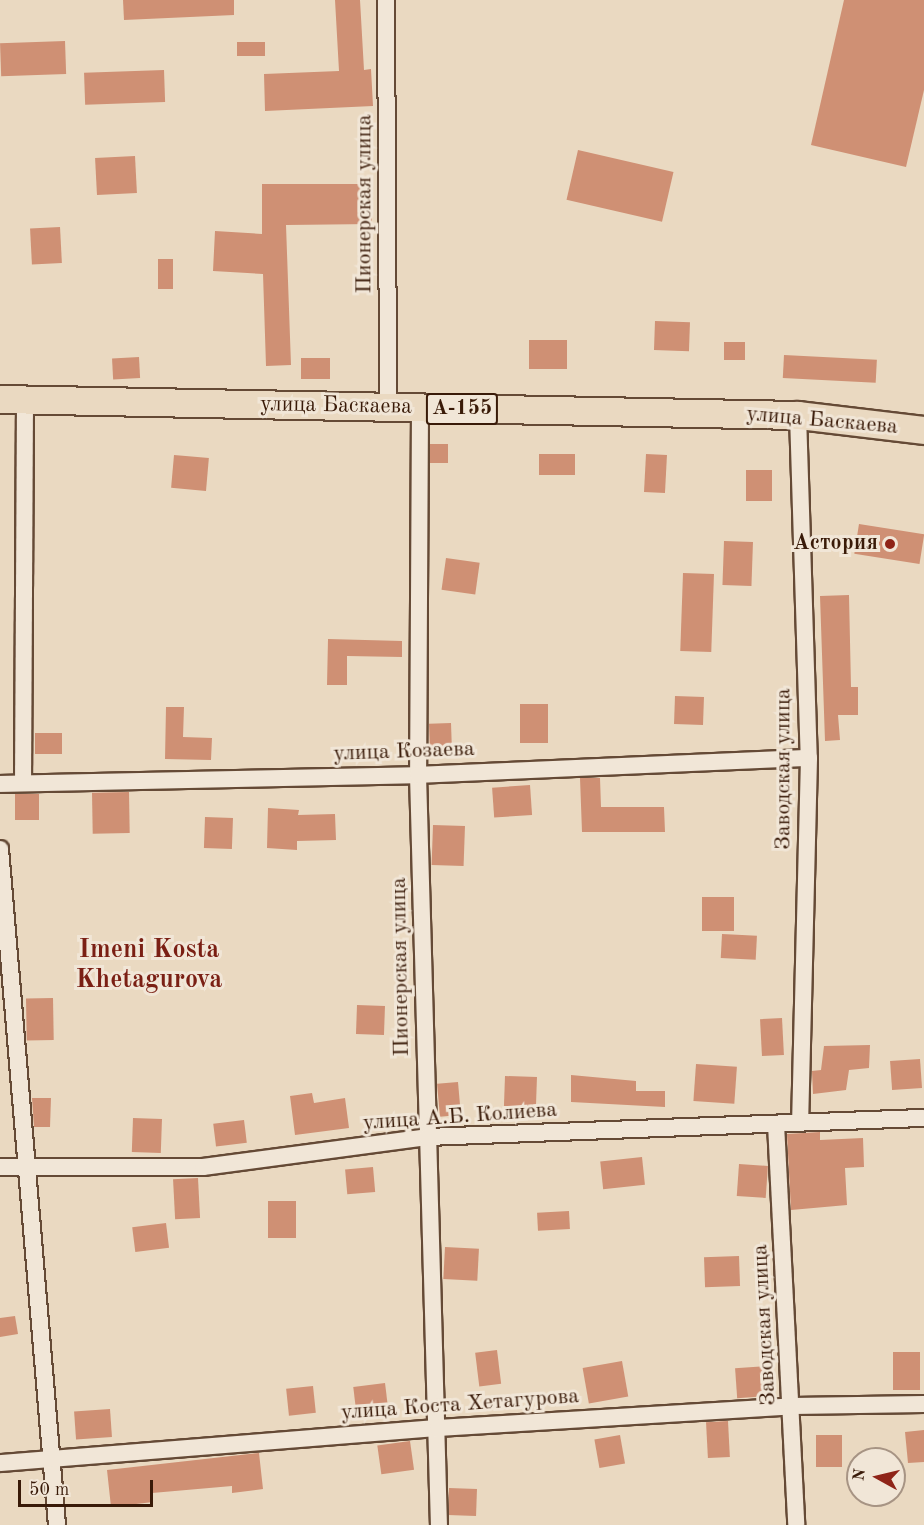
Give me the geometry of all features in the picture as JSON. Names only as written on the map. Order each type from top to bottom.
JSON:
[{"type":"main road","name":"улица Баскаева","points":[[13,399],[798,415],[924,430]]},
{"type":"street","name":"Пионерская улица","points":[[386,0],[388,407]]},
{"type":"street","points":[[13,399],[23,783]]},
{"type":"street","name":"Пионерская улица","points":[[420,408],[418,776],[439,1525]]},
{"type":"street","name":"Заводская улица","points":[[798,415],[809,758],[800,1123]]},
{"type":"street","name":"улица Козаева","points":[[0,784],[418,776],[809,758]]},
{"type":"street","points":[[0,849],[24,1166],[54,1458],[57,1525]]},
{"type":"street","name":"улица А.Б. Колиева","points":[[0,1167],[203,1167],[427,1137],[924,1118]]},
{"type":"street","name":"Заводская улица","points":[[776,1124],[793,1406],[796,1525]]},
{"type":"street","name":"улица Коста Хетагурова","points":[[0,1463],[438,1428],[793,1406],[924,1404]]},
{"type":"building","points":[[123,0],[234,0],[234,15],[124,20]]},
{"type":"building","points":[[335,0],[360,0],[364,70],[371,69],[373,106],[265,111],[264,74],[339,71]]},
{"type":"building","points":[[844,0],[924,0],[924,90],[906,167],[811,145]]},
{"type":"building","points":[[65,41],[66,74],[1,76],[0,43]]},
{"type":"building","points":[[237,42],[265,42],[265,56],[237,56]]},
{"type":"building","points":[[164,70],[165,102],[85,105],[84,73]]},
{"type":"building","points":[[578,150],[673,172],[662,222],[567,200]]},
{"type":"building","points":[[135,156],[137,193],[97,195],[95,158]]},
{"type":"building","points":[[262,184],[372,184],[372,224],[286,225],[291,365],[266,366],[263,274],[213,271],[215,231],[262,234]]},
{"type":"building","points":[[60,227],[62,263],[32,265],[30,229]]},
{"type":"building","points":[[158,259],[173,259],[173,289],[158,289]]},
{"type":"building","points":[[655,321],[690,322],[689,351],[654,350]]},
{"type":"building","points":[[529,340],[567,340],[567,369],[529,369]]},
{"type":"building","points":[[724,342],[745,342],[745,360],[724,360]]},
{"type":"building","points":[[784,355],[877,360],[876,383],[783,378]]},
{"type":"building","points":[[139,357],[140,378],[113,379],[112,358]]},
{"type":"building","points":[[301,358],[330,358],[330,379],[301,379]]},
{"type":"building","points":[[430,444],[448,444],[448,463],[430,463]]},
{"type":"building","points":[[539,454],[575,454],[575,475],[539,475]]},
{"type":"building","points":[[646,454],[667,455],[665,493],[644,492]]},
{"type":"building","points":[[174,455],[209,458],[206,491],[171,488]]},
{"type":"building","points":[[746,470],[772,470],[772,501],[746,501]]},
{"type":"building","name":"Астория","points":[[859,524],[924,534],[919,564],[854,554]]},
{"type":"building","points":[[724,541],[753,542],[751,586],[722,585]]},
{"type":"building","points":[[446,558],[480,563],[475,594],[442,590]]},
{"type":"building","points":[[683,573],[714,574],[711,652],[680,651]]},
{"type":"building","points":[[849,595],[851,687],[858,687],[858,715],[838,715],[840,740],[825,741],[820,596]]},
{"type":"building","points":[[328,639],[402,641],[402,657],[347,656],[347,685],[327,685]]},
{"type":"building","points":[[675,696],[704,697],[703,725],[674,724]]},
{"type":"building","points":[[520,704],[548,704],[548,743],[520,743]]},
{"type":"building","points":[[166,707],[184,707],[183,737],[212,738],[211,760],[165,759]]},
{"type":"building","points":[[451,723],[452,751],[430,752],[429,724]]},
{"type":"building","points":[[35,733],[62,733],[62,754],[35,754]]},
{"type":"building","points":[[580,778],[600,778],[601,807],[664,807],[665,832],[582,832]]},
{"type":"building","points":[[530,785],[532,815],[494,818],[492,788]]},
{"type":"building","points":[[129,792],[130,833],[93,834],[92,793]]},
{"type":"building","points":[[15,794],[39,794],[39,820],[15,820]]},
{"type":"building","points":[[268,808],[299,810],[298,815],[335,814],[336,840],[297,841],[297,850],[267,848]]},
{"type":"building","points":[[205,817],[233,818],[232,849],[204,848]]},
{"type":"building","points":[[433,825],[465,826],[464,866],[432,865]]},
{"type":"building","points":[[702,897],[734,897],[734,931],[702,931]]},
{"type":"building","points":[[722,934],[757,936],[756,960],[721,958]]},
{"type":"building","points":[[26,998],[53,998],[54,1040],[27,1040]]},
{"type":"building","points":[[357,1005],[385,1006],[384,1035],[356,1034]]},
{"type":"building","points":[[782,1018],[784,1055],[762,1056],[760,1019]]},
{"type":"building","points":[[870,1045],[869,1068],[849,1070],[846,1090],[813,1094],[812,1071],[821,1070],[824,1046]]},
{"type":"building","points":[[920,1059],[922,1088],[892,1090],[890,1061]]},
{"type":"building","points":[[696,1064],[737,1067],[734,1104],[693,1101]]},
{"type":"building","points":[[571,1075],[636,1081],[636,1091],[665,1091],[665,1107],[571,1102]]},
{"type":"building","points":[[505,1076],[537,1077],[536,1107],[504,1106]]},
{"type":"building","points":[[458,1082],[461,1115],[440,1117],[437,1084]]},
{"type":"building","points":[[312,1093],[314,1103],[345,1098],[349,1128],[295,1135],[290,1096]]},
{"type":"building","points":[[32,1098],[51,1098],[50,1127],[34,1127]]},
{"type":"building","points":[[133,1118],[162,1119],[161,1153],[132,1152]]},
{"type":"building","points":[[244,1120],[247,1143],[216,1147],[213,1124]]},
{"type":"building","points":[[820,1132],[820,1140],[863,1138],[864,1167],[845,1168],[847,1205],[791,1210],[787,1134]]},
{"type":"building","points":[[642,1157],[645,1185],[603,1189],[600,1161]]},
{"type":"building","points":[[739,1164],[768,1166],[766,1198],[737,1196]]},
{"type":"building","points":[[373,1167],[375,1192],[347,1194],[345,1169]]},
{"type":"building","points":[[198,1178],[200,1218],[175,1219],[173,1179]]},
{"type":"building","points":[[268,1201],[296,1201],[296,1238],[268,1238]]},
{"type":"building","points":[[569,1211],[570,1229],[538,1231],[537,1213]]},
{"type":"building","points":[[166,1223],[169,1248],[135,1252],[132,1227]]},
{"type":"building","points":[[445,1247],[479,1249],[477,1281],[443,1279]]},
{"type":"building","points":[[739,1256],[740,1286],[705,1287],[704,1257]]},
{"type":"building","points":[[15,1316],[18,1334],[0,1337],[0,1318]]},
{"type":"building","points":[[497,1350],[501,1384],[479,1386],[475,1353]]},
{"type":"building","points":[[893,1352],[920,1352],[920,1390],[893,1390]]},
{"type":"building","points":[[622,1361],[628,1396],[589,1403],[583,1368]]},
{"type":"building","points":[[768,1366],[770,1396],[737,1398],[735,1368]]},
{"type":"building","points":[[385,1383],[388,1409],[356,1413],[353,1387]]},
{"type":"building","points":[[313,1386],[316,1413],[289,1416],[286,1389]]},
{"type":"building","points":[[110,1409],[112,1437],[76,1439],[74,1412]]},
{"type":"building","points":[[728,1421],[730,1457],[708,1458],[706,1422]]},
{"type":"building","points":[[924,1430],[924,1462],[908,1463],[905,1432]]},
{"type":"building","points":[[620,1435],[625,1464],[599,1468],[594,1440]]},
{"type":"building","points":[[816,1435],[842,1435],[842,1467],[816,1467]]},
{"type":"building","points":[[410,1441],[414,1470],[381,1474],[377,1446]]},
{"type":"building","points":[[259,1453],[263,1489],[232,1493],[232,1486],[152,1493],[153,1502],[111,1507],[107,1470]]},
{"type":"building","points":[[449,1488],[477,1489],[476,1516],[448,1515]]},
{"type":"place","name":"Астория","points":[[890,544]]},
{"type":"district","name":"Imeni Kosta Khetagurova","points":[[149,966]]}]
